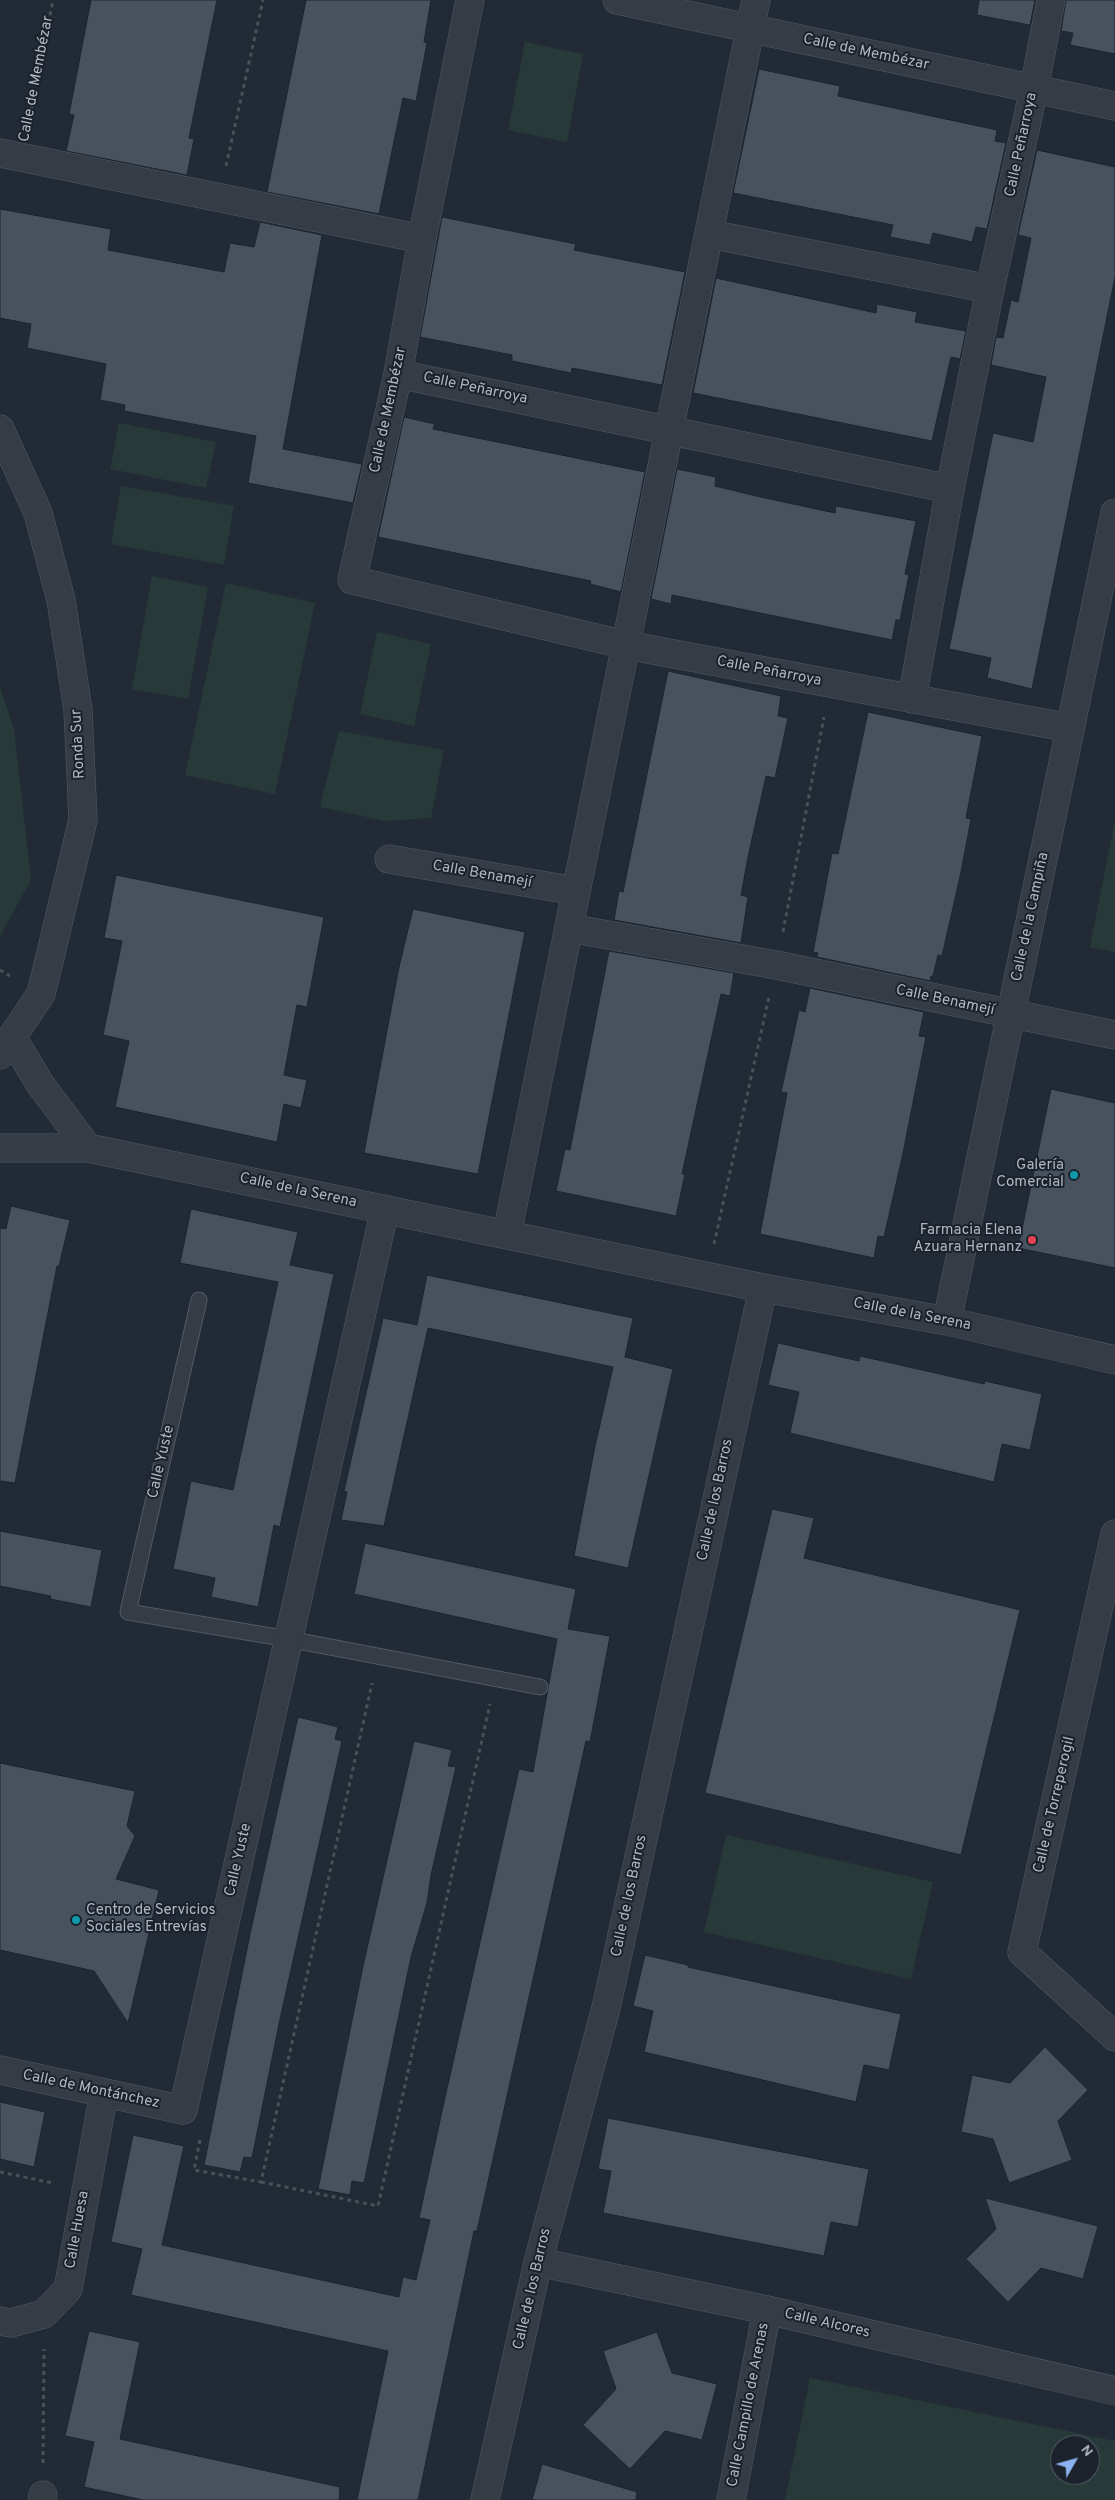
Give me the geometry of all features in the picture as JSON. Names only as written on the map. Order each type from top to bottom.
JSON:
[{"type":"street","name":"Calle de Membézar","points":[[352,580],[398,374],[422,239],[470,0]]},
{"type":"street","name":"Calle de Membézar","points":[[617,0],[1115,106]]},
{"type":"street","points":[[507,1234],[756,0]]},
{"type":"street","name":"Calle Peñarroya","points":[[912,699],[950,489],[1051,0]]},
{"type":"street","name":"Calle de Membézar","points":[[11,155],[422,239]]},
{"type":"street","points":[[709,234],[990,289]]},
{"type":"street","name":"Calle Peñarroya","points":[[398,374],[950,489]]},
{"type":"street","name":"Ronda Sur","points":[[0,429],[38,514],[61,600],[78,710],[82,820],[41,994],[6,1046]]},
{"type":"street","name":"Calle de la Campiña","points":[[947,1321],[1115,513]]},
{"type":"street","name":"Calle Peñarroya","points":[[352,580],[626,645],[1070,728]]},
{"type":"street","name":"Calle Benamejí","points":[[389,859],[576,892]]},
{"type":"street","name":"Calle Benamejí","points":[[569,928],[776,965],[1115,1035]]},
{"type":"street","points":[[6,1046],[40,1084],[88,1148]]},
{"type":"street","name":"Calle de la Serena","points":[[0,1148],[88,1148],[707,1277],[947,1321],[1115,1360]]},
{"type":"street","name":"Calle Yuste","points":[[183,2110],[385,1209]]},
{"type":"street","name":"Calle de los Barros","points":[[485,2500],[538,2262],[607,2004],[763,1288]]},
{"type":"street","name":"Calle de Torreperogil","points":[[1115,1534],[1022,1952],[1115,2037]]},
{"type":"street","name":"Calle de Montánchez","points":[[0,2070],[183,2110]]},
{"type":"street","name":"Calle Huesa","points":[[44,2314],[68,2289],[104,2093]]},
{"type":"street","name":"Calle Alcores","points":[[538,2262],[767,2310],[1115,2391]]},
{"type":"street","name":"Calle Campillo de Arenas","points":[[730,2500],[767,2310]]},
{"type":"street","points":[[0,2320],[11,2323],[44,2314]]},
{"type":"lane","name":"Calle Yuste","points":[[199,1300],[128,1612],[288,1639]]},
{"type":"lane","points":[[288,1639],[540,1687]]},
{"type":"path","name":"Calle de Membézar","points":[[11,155],[53,0]]},
{"type":"path","points":[[219,198],[263,0]]},
{"type":"path","points":[[707,1277],[776,965],[830,683]]},
{"type":"path","points":[[261,2182],[378,1656]]},
{"type":"path","points":[[183,2110],[204,2115],[194,2170],[378,2206],[495,1679]]},
{"type":"path","points":[[0,2172],[86,2190]]},
{"type":"path","points":[[43,2497],[44,2314]]},
{"type":"shaded area","points":[[525,42],[583,54],[567,142],[508,130]]},
{"type":"shaded area","points":[[119,423],[216,442],[206,488],[110,469]]},
{"type":"shaded area","points":[[121,486],[234,506],[224,565],[111,544]]},
{"type":"shaded area","points":[[152,576],[208,587],[188,699],[132,689]]},
{"type":"shaded area","points":[[226,583],[315,603],[275,794],[185,775]]},
{"type":"shaded area","points":[[377,632],[431,644],[414,726],[360,714]]},
{"type":"shaded area","points":[[0,687],[14,729],[31,880],[0,936]]},
{"type":"shaded area","points":[[339,731],[444,750],[431,818],[385,821],[320,807]]},
{"type":"shaded area","points":[[1115,820],[1115,952],[1090,947]]},
{"type":"shaded area","points":[[726,1835],[933,1882],[911,1979],[704,1932]]},
{"type":"shaded area","points":[[810,2378],[1086,2435],[1050,2435],[1050,2485],[1100,2485],[1100,2438],[1115,2441],[1115,2500],[785,2500]]},
{"type":"building","points":[[91,0],[217,0],[189,138],[194,139],[187,175],[66,151],[74,115],[69,114]]},
{"type":"building","points":[[306,0],[431,0],[424,42],[427,43],[416,101],[403,98],[379,214],[267,192]]},
{"type":"building","points":[[979,0],[1035,0],[1030,25],[977,15]]},
{"type":"building","points":[[1066,0],[1115,0],[1115,54],[1070,45],[1073,33],[1061,31]]},
{"type":"building","points":[[759,69],[840,86],[838,96],[997,130],[995,141],[1006,143],[987,229],[976,227],[972,242],[933,233],[930,245],[890,237],[893,225],[733,193]]},
{"type":"building","points":[[1037,150],[1115,167],[1115,277],[1032,689],[987,678],[991,658],[949,649],[993,433],[1033,442],[1046,377],[991,365],[996,337],[1003,338],[1011,300],[1018,302],[1031,238],[1018,235]]},
{"type":"building","points":[[0,209],[111,229],[108,250],[224,272],[230,243],[254,247],[260,222],[322,235],[283,449],[362,464],[353,503],[248,483],[256,436],[124,411],[125,405],[100,400],[106,364],[27,348],[31,324],[0,318]]},
{"type":"building","points":[[442,217],[576,244],[574,250],[685,272],[662,385],[572,368],[571,373],[512,361],[512,355],[420,337]]},
{"type":"building","points":[[716,278],[876,313],[877,304],[917,312],[915,322],[966,331],[960,359],[951,357],[932,441],[693,393]]},
{"type":"building","points":[[404,417],[435,424],[433,429],[645,472],[621,592],[590,584],[591,581],[378,537]]},
{"type":"building","points":[[677,469],[716,477],[715,486],[756,496],[835,513],[836,506],[916,521],[905,574],[909,575],[900,620],[896,620],[892,640],[672,595],[671,604],[651,599]]},
{"type":"building","points":[[668,671],[781,696],[778,716],[788,718],[775,778],[766,776],[748,857],[741,895],[748,897],[741,943],[614,920],[619,891],[623,892]]},
{"type":"building","points":[[868,712],[982,736],[966,818],[971,819],[961,872],[942,956],[938,955],[930,981],[817,957],[818,953],[813,952],[832,853],[838,854]]},
{"type":"building","points":[[116,875],[324,917],[307,1007],[297,1005],[284,1075],[307,1080],[301,1108],[284,1104],[277,1142],[115,1107],[129,1041],[103,1035],[122,941],[104,938]]},
{"type":"building","points":[[413,909],[525,932],[478,1174],[364,1153],[399,967]]},
{"type":"building","points":[[609,951],[734,973],[730,996],[721,994],[682,1174],[685,1174],[676,1216],[556,1191],[565,1149],[570,1150]]},
{"type":"building","points":[[810,988],[924,1012],[919,1036],[926,1037],[902,1158],[884,1237],[878,1236],[874,1258],[760,1234],[787,1093],[781,1092],[799,1010],[805,1012]]},
{"type":"building","name":"Galería Comercial","points":[[1051,1089],[1115,1103],[1115,1268],[1018,1248]]},
{"type":"building","points":[[11,1206],[70,1220],[59,1266],[57,1266],[15,1483],[0,1481],[0,1228],[6,1229]]},
{"type":"building","points":[[191,1209],[298,1232],[290,1265],[334,1274],[280,1527],[274,1525],[258,1607],[211,1597],[215,1578],[173,1569],[191,1481],[233,1490],[278,1282],[180,1263]]},
{"type":"building","points":[[427,1275],[633,1318],[625,1357],[673,1369],[628,1568],[574,1556],[594,1451],[613,1367],[428,1328],[384,1526],[341,1520],[347,1492],[344,1491],[383,1318],[417,1325]]},
{"type":"building","points":[[778,1343],[859,1361],[860,1356],[984,1384],[985,1381],[1042,1394],[1030,1450],[1002,1444],[994,1482],[790,1433],[799,1392],[768,1385]]},
{"type":"building","points":[[772,1509],[814,1518],[804,1558],[1020,1610],[961,1855],[705,1793]]},
{"type":"building","points":[[0,1531],[102,1550],[91,1607],[50,1599],[51,1596],[0,1586]]},
{"type":"building","points":[[365,1543],[576,1589],[568,1629],[610,1636],[590,1742],[586,1741],[477,2231],[474,2231],[418,2500],[357,2500],[388,2351],[131,2295],[142,2249],[111,2242],[133,2135],[184,2146],[162,2245],[399,2297],[403,2277],[416,2280],[430,2220],[419,2218],[444,2102],[519,1769],[533,1772],[557,1639],[354,1594]]},
{"type":"building","points":[[298,1717],[338,1727],[335,1739],[342,1741],[280,2019],[252,2158],[244,2157],[240,2172],[204,2165],[250,1934]]},
{"type":"building","points":[[414,1741],[452,1750],[448,1766],[456,1767],[431,1875],[427,1903],[411,1957],[364,2183],[352,2181],[350,2195],[318,2189],[363,1966]]},
{"type":"building","name":"Centro de Servicios Sociales Entrevías","points":[[0,1763],[135,1791],[127,1826],[135,1836],[116,1879],[159,1890],[128,2023],[94,1971],[0,1950]]},
{"type":"building","points":[[645,1955],[688,1965],[688,1967],[901,2014],[889,2070],[864,2065],[856,2102],[644,2052],[653,2011],[633,2006]]},
{"type":"building","points":[[1045,2047],[1088,2090],[1058,2121],[1072,2160],[1009,2183],[993,2139],[961,2132],[972,2075],[1010,2083]]},
{"type":"building","points":[[0,2102],[45,2112],[34,2167],[0,2159]]},
{"type":"building","points":[[608,2118],[869,2169],[858,2227],[831,2222],[824,2256],[603,2213],[611,2171],[598,2169]]},
{"type":"building","points":[[985,2198],[1098,2226],[1083,2279],[1041,2268],[1008,2302],[966,2259],[996,2229]]},
{"type":"building","points":[[89,2331],[140,2342],[120,2439],[340,2487],[339,2500],[143,2500],[84,2487],[94,2442],[65,2436]]},
{"type":"building","points":[[657,2332],[672,2373],[717,2384],[702,2440],[665,2431],[630,2469],[583,2425],[616,2389],[603,2351]]},
{"type":"building","points":[[542,2464],[637,2492],[636,2500],[532,2500]]},
{"type":"place","name":"Galería Comercial","points":[[1074,1175]]},
{"type":"place","name":"Farmacia Elena Azuara Hernanz","points":[[1032,1240]]},
{"type":"place","name":"Centro de Servicios Sociales Entrevías","points":[[76,1920]]}]
